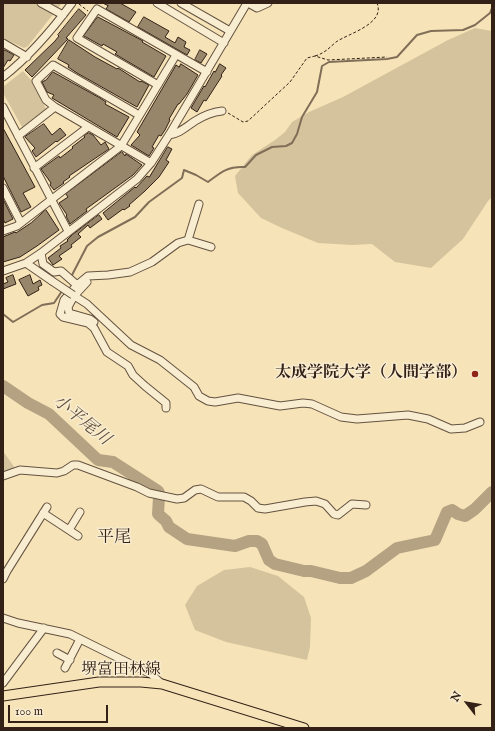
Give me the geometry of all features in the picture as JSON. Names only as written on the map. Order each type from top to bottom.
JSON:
[{"type":"main road","name":"堺富田林線","points":[[3,696],[99,682],[141,682],[162,684],[304,728]]},
{"type":"street","points":[[41,3],[63,15]]},
{"type":"street","points":[[157,3],[224,43]]},
{"type":"street","points":[[181,3],[230,31]]},
{"type":"street","points":[[3,271],[26,263],[137,179],[151,163],[169,135],[248,3],[257,8],[268,3]]},
{"type":"street","points":[[3,78],[27,57],[63,15],[76,4]]},
{"type":"street","points":[[158,85],[77,38],[98,9],[207,72]]},
{"type":"street","points":[[3,43],[27,57]]},
{"type":"street","points":[[3,231],[17,226],[121,146],[176,55]]},
{"type":"street","points":[[140,115],[53,65],[36,81],[46,100],[55,107],[151,163]]},
{"type":"street","points":[[3,107],[68,231]]},
{"type":"street","points":[[18,136],[55,107]]},
{"type":"street","points":[[169,135],[176,134],[195,121],[222,110]]},
{"type":"street","points":[[34,168],[88,127]]},
{"type":"street","points":[[3,188],[21,223]]},
{"type":"street","points":[[188,240],[199,204]]},
{"type":"street","points":[[166,408],[166,403],[132,374],[128,366],[108,352],[94,328],[88,323],[63,317],[60,314],[64,300],[76,284],[88,276],[119,274],[139,268],[152,262],[178,243],[188,240],[212,247]]},
{"type":"street","points":[[41,252],[43,264],[54,272],[61,271],[76,284]]},
{"type":"street","points":[[26,263],[87,304],[131,345],[160,360],[194,387],[199,396],[208,401],[215,402],[238,398],[280,406],[303,403],[312,404],[341,417],[357,419],[408,416],[428,419],[451,429],[465,428],[480,422]]},
{"type":"street","points":[[108,352],[108,345],[97,324],[90,319],[69,312],[69,303],[73,296],[85,283],[92,279],[124,276],[140,271],[139,268]]},
{"type":"street","points":[[3,476],[20,470],[57,473],[64,471],[73,465],[78,465],[149,493],[177,499],[184,498],[195,490],[201,489],[218,497],[244,497],[258,508],[266,510],[316,501],[325,504],[334,514],[338,515],[352,504],[366,505]]},
{"type":"street","points":[[3,579],[6,571],[45,510],[78,536]]},
{"type":"street","points":[[69,530],[80,512]]},
{"type":"street","points":[[3,618],[18,623],[70,634],[151,674],[162,684]]},
{"type":"street","points":[[3,683],[44,628]]},
{"type":"street","points":[[65,668],[80,639]]},
{"type":"street","points":[[57,653],[70,660]]},
{"type":"path","points":[[222,110],[243,122],[248,121],[290,82],[307,58],[323,54],[336,42],[367,26],[378,12],[377,3]]},
{"type":"path","points":[[76,4],[94,14]]},
{"type":"path","points":[[315,56],[328,60],[387,57]]},
{"type":"shaded area","points":[[3,3],[62,3],[28,46],[24,48],[3,38]]},
{"type":"shaded area","points":[[475,28],[492,31],[492,197],[463,239],[431,268],[395,262],[372,244],[352,245],[318,243],[261,218],[238,193],[235,176],[252,155],[285,132],[292,122],[309,112],[343,97],[448,40]]},
{"type":"shaded area","points":[[23,71],[31,80],[46,109],[22,127],[3,93],[4,86]]},
{"type":"shaded area","points":[[3,451],[15,468],[3,473]]},
{"type":"shaded area","points":[[250,567],[278,576],[304,597],[311,618],[310,647],[307,660],[226,642],[195,630],[185,605],[197,586],[224,570]]},
{"type":"building","points":[[103,3],[120,3],[136,12],[129,22],[106,9],[108,6]]},
{"type":"building","points":[[79,9],[86,15],[66,38],[68,39],[32,77],[25,70],[55,41]]},
{"type":"building","points":[[98,17],[143,41],[142,42],[166,56],[154,77],[115,54],[117,52],[84,36]]},
{"type":"building","points":[[144,17],[169,31],[165,37],[175,43],[178,37],[186,42],[184,47],[190,50],[187,55],[138,27]]},
{"type":"building","points":[[69,40],[95,57],[117,69],[118,68],[140,82],[141,81],[149,85],[137,107],[77,73],[68,67],[69,65],[58,59]]},
{"type":"building","points":[[5,50],[14,55],[10,61],[8,60],[3,68],[3,53]]},
{"type":"building","points":[[200,50],[207,54],[201,63],[195,60]]},
{"type":"building","points":[[181,64],[198,75],[187,94],[178,104],[169,119],[170,120],[165,130],[161,136],[159,135],[149,156],[131,145],[140,135],[137,132],[176,65],[179,67]]},
{"type":"building","points":[[220,64],[226,68],[206,101],[204,100],[197,112],[191,108],[204,86],[205,87],[214,71],[215,72]]},
{"type":"building","points":[[53,72],[100,98],[106,102],[105,104],[129,117],[117,137],[52,98],[54,95],[47,92],[42,82],[46,80]]},
{"type":"building","points":[[44,124],[52,135],[60,128],[66,135],[36,157],[32,151],[35,148],[25,137]]},
{"type":"building","points":[[3,128],[35,187],[23,193],[31,207],[21,212],[3,176]]},
{"type":"building","points":[[89,133],[93,135],[101,145],[105,142],[109,149],[69,176],[70,177],[63,182],[64,183],[54,190],[41,169],[59,156],[60,158]]},
{"type":"building","points":[[168,147],[172,149],[166,160],[169,162],[159,177],[129,205],[130,206],[124,210],[123,209],[108,220],[103,213],[135,187],[136,188],[147,176],[149,177]]},
{"type":"building","points":[[122,152],[125,156],[126,154],[142,165],[133,175],[86,209],[87,211],[70,224],[66,216],[67,215],[59,203],[68,197],[66,194]]},
{"type":"building","points":[[3,199],[13,219],[5,223],[3,219]]},
{"type":"building","points":[[46,210],[59,230],[20,257],[3,262],[3,237],[15,232],[16,233]]},
{"type":"building","points":[[99,215],[102,219],[90,228],[88,225],[78,234],[81,237],[71,245],[72,247],[59,256],[62,259],[53,265],[48,258],[61,248],[60,246],[68,241],[67,240],[72,235]]},
{"type":"building","points":[[13,275],[16,284],[3,289],[3,284],[8,282],[6,278]]},
{"type":"building","points":[[30,275],[33,284],[40,280],[42,285],[38,287],[39,290],[28,296],[19,280]]},
{"type":"waterway","points":[[71,277],[87,246],[98,237],[135,217],[149,202],[182,178],[184,170],[208,182],[225,170],[245,167],[256,155],[272,147],[286,146],[292,143],[297,134],[302,117],[317,92],[322,66],[329,62],[387,59],[397,57],[417,35],[431,31],[463,30],[475,25],[490,13],[492,8]]},
{"type":"waterway","points":[[3,314],[13,322],[42,305],[54,303],[62,291]]},
{"type":"waterway","name":"小平尾川","points":[[3,386],[28,403],[49,414],[98,460],[113,462],[159,493]]},
{"type":"waterway","name":"小平尾川","points":[[159,497],[158,514],[166,521],[169,527],[187,539],[235,546],[249,541],[257,541],[262,544],[269,560],[275,564],[340,578],[351,578],[366,571],[397,548],[435,540],[447,512],[452,510],[465,516],[475,509],[492,492]]},
{"type":"place","name":"太成学院大学（人間学部）","points":[[475,374]]},
{"type":"district","name":"平尾","points":[[114,539]]}]
